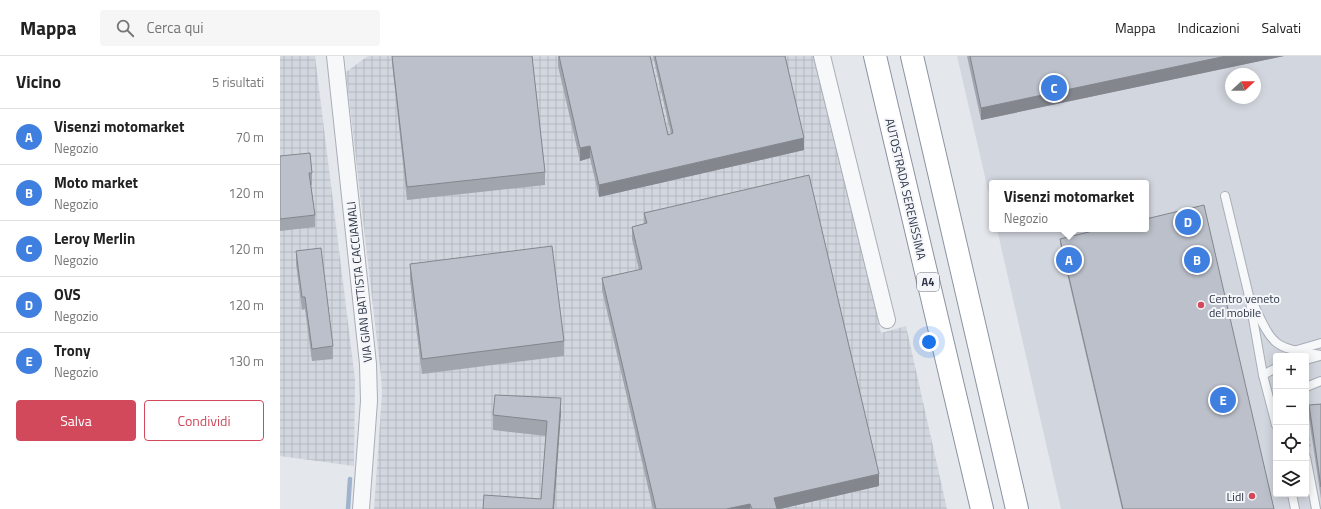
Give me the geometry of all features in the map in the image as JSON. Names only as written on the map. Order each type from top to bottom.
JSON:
[{"type":"highway","name":"AUTOSTRADA SERENISSIMA","points":[[875,56],[982,509]]},
{"type":"highway","points":[[912,56],[1017,509]]},
{"type":"street","name":"VIA GIAN BATTISTA CACCIAMALI","points":[[335,56],[368,364],[369,401],[361,509]]},
{"type":"street","points":[[822,56],[887,320]]},
{"type":"lane","points":[[1225,196],[1249,296],[1263,374],[1272,395]]},
{"type":"lane","points":[[1249,296],[1266,332],[1282,348],[1299,353]]},
{"type":"lane","points":[[1294,351],[1320,343]]},
{"type":"lane","points":[[1309,354],[1320,343]]},
{"type":"lane","points":[[1309,356],[1321,356]]},
{"type":"lane","points":[[1263,374],[1273,369]]},
{"type":"lane","points":[[1309,386],[1321,381]]},
{"type":"lane","points":[[1307,461],[1316,509]]},
{"type":"lane","points":[[1293,497],[1295,509]]},
{"type":"shaded area","points":[[280,56],[315,56],[355,379],[354,466],[280,456]]},
{"type":"shaded area","points":[[368,56],[816,56],[881,333],[906,326],[947,509],[374,509],[382,394],[381,376],[346,72]]},
{"type":"shaded area","points":[[957,56],[1321,56],[1321,509],[1061,509],[998,232],[1149,232],[1149,180],[989,180],[989,194]]},
{"type":"building","points":[[392,56],[532,56],[545,172],[407,187]]},
{"type":"building","points":[[559,56],[650,56],[668,135],[673,133],[655,56],[785,56],[804,138],[599,185],[590,146],[580,148]]},
{"type":"building","points":[[970,56],[1226,56],[981,108]]},
{"type":"building","points":[[310,153],[312,173],[309,173],[315,215],[280,219],[280,156]]},
{"type":"building","points":[[809,175],[879,474],[774,498],[777,509],[752,509],[750,504],[726,509],[656,509],[602,278],[642,269],[632,227],[647,223],[644,213]]},
{"type":"building","points":[[1204,205],[1274,509],[1123,509],[1060,239],[1089,232],[1149,232],[1149,218]]},
{"type":"building","points":[[552,246],[564,341],[422,359],[410,264]]},
{"type":"building","points":[[321,248],[333,346],[312,349],[305,297],[302,297],[296,251]]},
{"type":"building","points":[[495,395],[561,398],[553,509],[483,509],[484,495],[541,499],[547,421],[493,415]]},
{"type":"building","points":[[1321,404],[1321,487],[1309,405]]},
{"type":"waterway","points":[[348,509],[350,479]]},
{"type":"place","name":"Leroy Merlin","points":[[1054,88]]},
{"type":"place","name":"OVS","points":[[1188,222]]},
{"type":"place","name":"Visenzi motomarket","points":[[1069,260]]},
{"type":"place","name":"Moto market","points":[[1197,260]]},
{"type":"place","name":"Centro veneto del mobile","points":[[1201,305]]},
{"type":"place","name":"Trony","points":[[1223,400]]},
{"type":"place","name":"Lidl","points":[[1252,496]]}]
